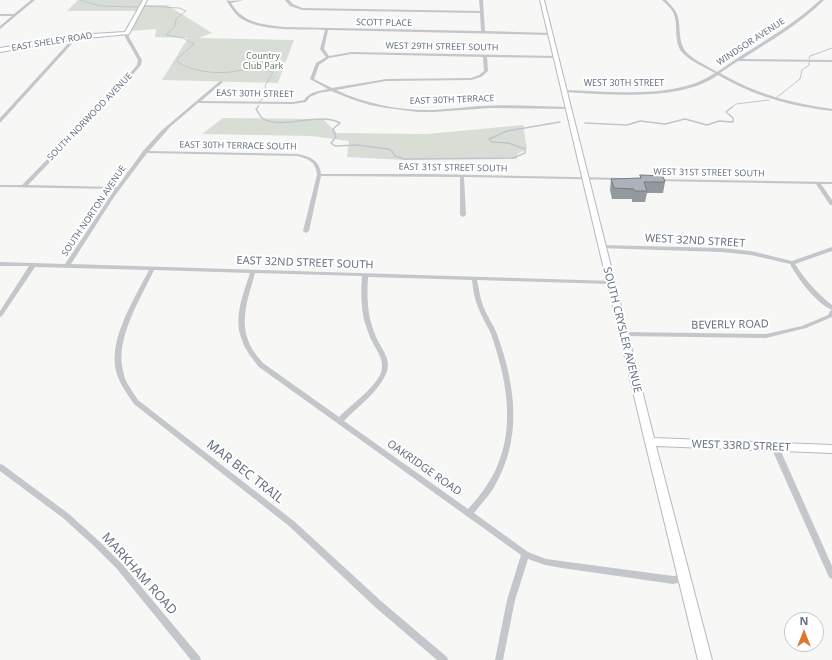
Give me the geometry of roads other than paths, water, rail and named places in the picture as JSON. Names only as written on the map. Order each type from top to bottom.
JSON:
[{"type":"main road","points":[[127,32],[145,0]]},
{"type":"main road","name":"SOUTH CRYSLER AVENUE","points":[[542,0],[610,282],[705,660]]},
{"type":"main road","name":"EAST SHELEY ROAD","points":[[0,50],[76,37],[127,32]]},
{"type":"main road","name":"WEST 33RD STREET","points":[[650,442],[832,449]]},
{"type":"street","points":[[0,28],[32,0]]},
{"type":"street","points":[[228,1],[242,0]]},
{"type":"street","points":[[287,0],[289,3],[302,9],[482,12]]},
{"type":"street","points":[[481,0],[483,33]]},
{"type":"street","points":[[664,0],[674,9],[678,19],[680,43],[683,50],[691,58],[742,88],[798,106],[832,110]]},
{"type":"street","name":"WINDSOR AVENUE","points":[[684,89],[699,84],[717,74],[810,12],[822,0]]},
{"type":"street","name":"SCOTT PLACE","points":[[228,1],[237,14],[256,23],[284,28],[551,34]]},
{"type":"street","points":[[0,15],[14,15]]},
{"type":"street","points":[[327,29],[322,49],[328,57]]},
{"type":"street","name":"SOUTH NORWOOD AVENUE","points":[[24,186],[139,66],[140,60],[127,37],[127,32]]},
{"type":"street","points":[[0,120],[76,37]]},
{"type":"street","name":"WEST 29TH STREET SOUTH","points":[[328,57],[352,53],[556,57]]},
{"type":"street","name":"EAST 30TH STREET","points":[[199,102],[294,103],[305,101],[308,96],[332,89],[386,80],[470,79],[480,76],[486,71],[485,56]]},
{"type":"street","name":"EAST 30TH TERRACE","points":[[328,57],[317,64],[312,79],[363,102],[406,110],[436,111],[503,106],[569,108]]},
{"type":"street","points":[[738,60],[832,62]]},
{"type":"street","name":"SOUTH NORTON AVENUE","points":[[67,266],[118,188],[145,152],[177,118],[199,102],[221,82]]},
{"type":"street","name":"WEST 30TH STREET","points":[[564,91],[648,92],[684,89]]},
{"type":"street","name":"EAST 30TH TERRACE SOUTH","points":[[145,152],[297,155],[316,161],[319,167],[319,174]]},
{"type":"street","points":[[306,231],[319,174]]},
{"type":"street","name":"EAST 31ST STREET SOUTH","points":[[319,174],[585,179]]},
{"type":"street","points":[[462,176],[463,215]]},
{"type":"street","points":[[585,179],[628,179]]},
{"type":"street","name":"WEST 31ST STREET SOUTH","points":[[648,180],[832,183]]},
{"type":"street","points":[[818,183],[832,204]]},
{"type":"street","points":[[0,186],[118,188]]},
{"type":"street","name":"WEST 32ND STREET","points":[[602,247],[721,250],[751,253],[792,263]]},
{"type":"street","points":[[832,249],[792,263],[798,275],[806,285],[832,308]]},
{"type":"street","name":"EAST 32ND STREET SOUTH","points":[[0,264],[610,282]]},
{"type":"street","points":[[0,315],[34,265]]},
{"type":"street","name":"MAR BEC TRAIL","points":[[152,268],[124,330],[120,344],[119,369],[127,390],[136,402],[292,524],[378,604],[444,660]]},
{"type":"street","name":"OAKRIDGE ROAD","points":[[253,271],[240,316],[241,330],[245,344],[252,355],[261,364],[338,421],[525,554],[545,562],[562,565],[673,580],[685,578]]},
{"type":"street","points":[[338,421],[379,381],[385,369],[384,359],[372,336],[365,313],[363,293],[365,274]]},
{"type":"street","points":[[469,513],[490,488],[503,464],[510,440],[512,416],[504,364],[492,331],[480,306],[474,278]]},
{"type":"street","name":"BEVERLY ROAD","points":[[623,334],[766,336],[804,327],[830,316],[832,312]]},
{"type":"street","points":[[775,447],[832,575]]},
{"type":"street","name":"MARKHAM ROAD","points":[[0,467],[66,516],[97,544],[120,567],[197,660]]},
{"type":"street","points":[[499,660],[511,600],[525,554]]},
{"type":"waterway","points":[[80,0],[100,6],[137,7]]},
{"type":"waterway","points":[[145,6],[179,8],[186,11],[176,19],[175,26],[166,35],[183,38],[194,44],[178,58],[177,62],[196,70],[217,73],[258,68],[273,72],[265,86],[268,94],[259,102]]},
{"type":"waterway","points":[[809,59],[810,56],[832,48]]},
{"type":"waterway","points":[[776,98],[800,79],[802,70],[809,65],[809,62]]},
{"type":"waterway","points":[[731,108],[736,104],[769,100]]},
{"type":"waterway","points":[[585,123],[627,125],[640,121],[665,124],[685,119],[707,125],[719,121],[733,122],[733,118],[726,112],[732,107]]},
{"type":"waterway","points":[[257,108],[256,109],[261,117],[268,121],[277,123],[321,119],[340,123],[333,129],[336,137],[331,143],[335,146],[357,145],[388,149],[392,151],[395,156],[404,159],[513,158],[525,153],[525,149],[508,143],[492,142],[489,139],[507,131],[560,122]]},
{"type":"park label","name":"Country Club Park","points":[[263,62]]}]
